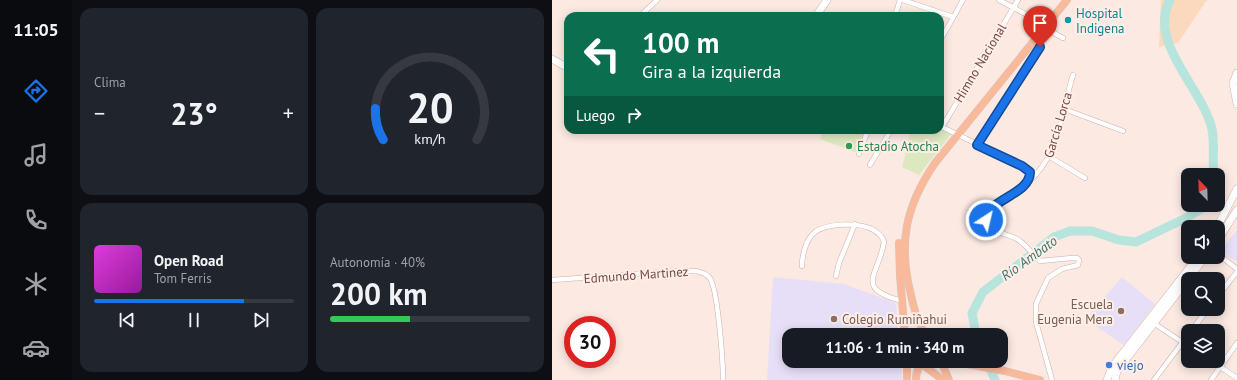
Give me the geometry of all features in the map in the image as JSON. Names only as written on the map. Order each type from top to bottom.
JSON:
[{"type":"main road","points":[[819,12],[827,0]]},
{"type":"main road","points":[[904,328],[899,254],[900,232],[906,207],[919,180],[954,134],[1062,0]]},
{"type":"main road","points":[[1044,24],[1067,0]]},
{"type":"main road","points":[[552,59],[564,65]]},
{"type":"main road","points":[[552,65],[564,66]]},
{"type":"main road","points":[[1237,73],[1233,83],[1237,104]]},
{"type":"main road","points":[[909,328],[904,235],[912,206],[927,174],[954,134]]},
{"type":"main road","points":[[1221,220],[1237,189]]},
{"type":"main road","points":[[1225,229],[1237,210]]},
{"type":"main road","points":[[1114,380],[1117,371],[1193,264]]},
{"type":"main road","points":[[1107,380],[1112,368],[1199,264]]},
{"type":"main road","points":[[907,280],[914,309],[923,328]]},
{"type":"main road","points":[[907,368],[907,380]]},
{"type":"main road","points":[[915,380],[916,368]]},
{"type":"main road","points":[[915,380],[918,368]]},
{"type":"main road","points":[[928,368],[943,380]]},
{"type":"main road","points":[[944,368],[949,380]]},
{"type":"main road","points":[[988,368],[1040,380]]},
{"type":"street","points":[[644,12],[657,0]]},
{"type":"street","points":[[896,12],[900,0]]},
{"type":"street","points":[[903,0],[938,12]]},
{"type":"street","points":[[944,34],[963,0]]},
{"type":"street","points":[[999,0],[1044,24]]},
{"type":"street","name":"Himno Nacional","points":[[944,122],[1018,0]]},
{"type":"street","points":[[944,14],[953,17]]},
{"type":"street","points":[[977,145],[1047,35],[1052,32],[1063,38]]},
{"type":"street","name":"García Lorca","points":[[1052,380],[1036,322],[1036,304],[1048,278],[1055,273],[1078,265],[1080,260],[1077,258],[1072,258],[1042,262],[1023,243],[1010,235],[996,232],[986,220],[990,209],[1036,176],[1050,157],[1073,75]]},
{"type":"street","points":[[1064,109],[1123,131]]},
{"type":"street","points":[[944,129],[1029,170],[1030,176],[1021,188]]},
{"type":"street","points":[[859,154],[866,134]]},
{"type":"street","points":[[870,165],[889,134]]},
{"type":"street","points":[[1050,157],[1085,178]]},
{"type":"street","points":[[802,266],[803,253],[813,233],[820,229],[855,224],[869,227],[882,237],[883,247],[873,272],[874,284],[880,294],[902,302]]},
{"type":"street","points":[[836,276],[839,263],[855,224]]},
{"type":"street","points":[[1225,260],[1237,270],[1225,286]]},
{"type":"street","name":"Edmundo Martinez","points":[[552,280],[676,270],[694,271],[704,274],[710,278],[715,293],[723,380]]},
{"type":"street","points":[[1196,324],[1203,316]]},
{"type":"street","points":[[1151,322],[1181,341]]},
{"type":"street","points":[[1154,380],[1181,343]]},
{"type":"street","points":[[1225,360],[1237,343]]},
{"type":"street","points":[[1211,380],[1219,368]]},
{"type":"street","points":[[1222,368],[1237,378]]},
{"type":"shaded area","points":[[1237,230],[1237,262],[1225,254],[1225,245]]},
{"type":"shaded area","name":"Colegio Rumiñahui","points":[[773,277],[844,284],[896,303],[898,328],[782,328],[782,368],[901,368],[902,380],[767,380]]},
{"type":"shaded area","name":"Escuela Eugenia Mera","points":[[1122,277],[1155,304],[1124,345],[1085,319]]},
{"type":"green space","points":[[944,129],[952,133],[919,175],[902,167],[910,134],[944,134]]},
{"type":"green space","name":"Estadio Atocha","points":[[822,134],[863,134],[857,153],[820,139]]},
{"type":"sand","points":[[1161,0],[1210,0],[1206,1],[1178,43],[1159,47]]},
{"type":"waterway","name":"Río Ambato","points":[[1170,0],[1165,16],[1166,32],[1171,49],[1207,114],[1212,129],[1213,168]]},
{"type":"waterway","name":"Río Ambato","points":[[975,328],[972,313],[983,292],[1054,237],[1070,231],[1092,231],[1119,240],[1136,242],[1196,212]]},
{"type":"waterway","name":"Río Ambato","points":[[990,368],[995,380]]},
{"type":"place","name":"Hospital Indigena","points":[[1068,20]]},
{"type":"place","name":"Estadio Atocha","points":[[849,146]]},
{"type":"place","name":"Escuela Eugenia Mera","points":[[1121,311]]},
{"type":"place","name":"Colegio Rumiñahui","points":[[834,319]]},
{"type":"place","name":"viejo","points":[[1109,365]]},
{"type":"route","points":[[986,220],[990,209],[1021,188],[1030,176],[1030,172],[1022,166],[977,145],[1040,47]]}]
